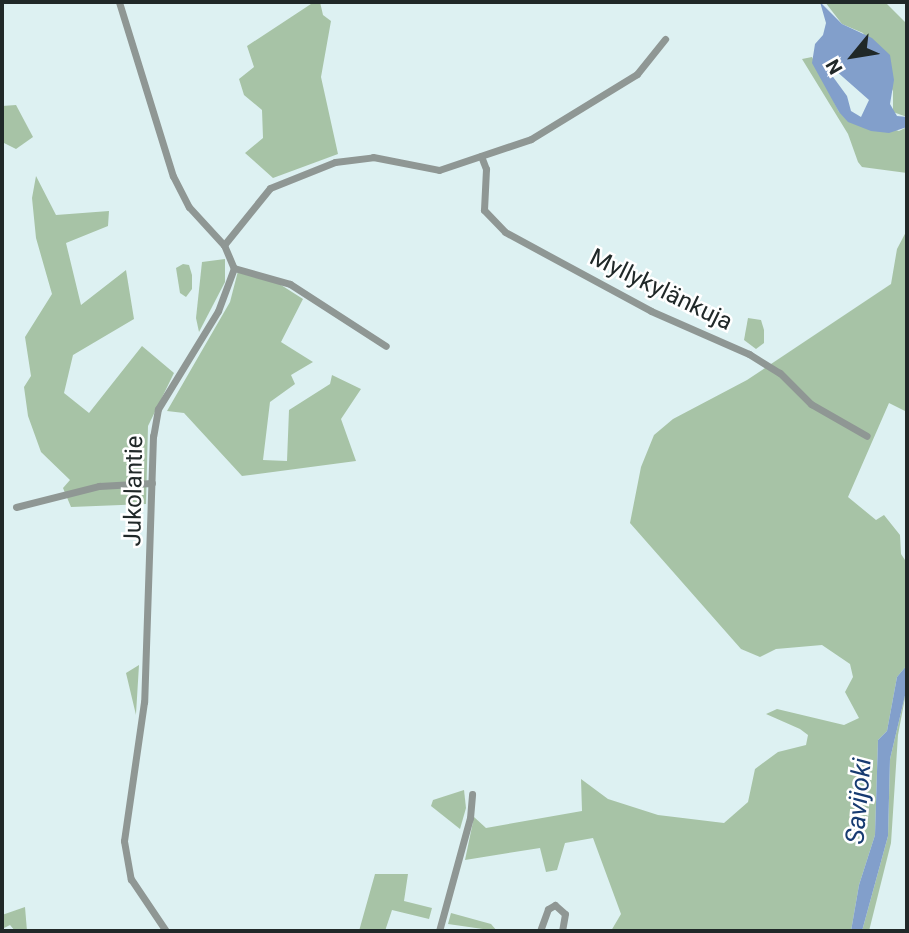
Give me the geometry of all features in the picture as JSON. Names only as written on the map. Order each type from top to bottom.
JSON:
[{"type":"street","points":[[120,2],[173,176],[189,207],[224,245],[234,268],[290,284],[386,346]]},
{"type":"street","points":[[224,245],[270,188],[335,162],[373,157],[439,170],[531,139],[628,81],[665,39]]},
{"type":"street","name":"Myllykylänkuja","points":[[481,156],[486,169],[484,210],[505,232],[651,311],[749,354],[780,373],[811,404],[867,436]]},
{"type":"street","name":"Jukolantie","points":[[166,931],[131,879],[124,841],[144,702],[152,484],[158,409],[218,311],[234,268]]},
{"type":"street","points":[[16,506],[99,486],[152,484]]},
{"type":"street","points":[[439,931],[470,818],[471,794]]},
{"type":"street","points":[[540,931],[548,909],[555,905],[565,914],[562,931]]},
{"type":"green space","points":[[314,2],[320,2],[323,15],[331,21],[321,77],[338,154],[273,178],[245,153],[263,138],[262,110],[244,95],[239,79],[254,67],[247,46]]},
{"type":"green space","points":[[825,2],[885,2],[907,24],[907,117],[893,112],[893,91],[863,33],[842,24]]},
{"type":"green space","points":[[812,57],[839,112],[899,131],[907,127],[907,173],[862,167],[848,134],[802,59]]},
{"type":"green space","points":[[16,105],[33,137],[16,149],[2,142],[2,106]]},
{"type":"green space","points":[[36,176],[56,215],[109,211],[108,226],[66,243],[81,305],[126,270],[134,319],[73,355],[64,393],[89,413],[142,346],[174,373],[148,426],[146,504],[71,507],[63,488],[70,480],[41,452],[28,416],[24,387],[31,376],[25,337],[52,294],[36,238],[32,198]]},
{"type":"green space","points":[[907,230],[907,412],[889,403],[848,497],[876,520],[884,515],[900,535],[901,554],[907,563],[907,665],[897,677],[887,731],[878,740],[875,835],[859,885],[851,931],[611,931],[621,914],[593,838],[565,843],[557,870],[546,872],[540,848],[465,860],[474,817],[486,828],[582,811],[581,779],[608,799],[658,815],[724,823],[748,802],[755,769],[778,752],[806,745],[808,735],[766,714],[777,709],[844,725],[859,718],[845,692],[853,677],[850,664],[822,645],[776,649],[760,657],[741,649],[630,523],[641,467],[654,435],[673,419],[747,380],[891,284],[897,249]]},
{"type":"green space","points":[[225,259],[225,282],[199,332],[196,318],[202,262]]},
{"type":"green space","points":[[183,264],[189,265],[192,275],[192,289],[186,297],[180,293],[176,268]]},
{"type":"green space","points":[[238,271],[270,278],[303,299],[281,342],[313,362],[291,375],[295,384],[270,402],[263,460],[287,461],[289,410],[330,384],[332,375],[361,389],[341,419],[356,461],[242,476],[184,413],[167,411],[230,302]]},
{"type":"green space","points":[[748,318],[761,320],[764,330],[764,343],[756,349],[744,340]]},
{"type":"green space","points":[[139,665],[136,714],[136,715],[126,673]]},
{"type":"green space","points":[[907,687],[898,735],[891,843],[869,931],[862,931],[888,836],[890,759]]},
{"type":"green space","points":[[464,790],[466,808],[460,829],[431,806],[433,800]]},
{"type":"green space","points":[[375,874],[408,874],[404,901],[432,908],[429,919],[392,910],[385,931],[359,931]]},
{"type":"green space","points":[[25,907],[27,931],[15,931],[10,925],[2,929],[2,915]]},
{"type":"green space","points":[[451,913],[491,924],[497,931],[448,924]]},
{"type":"water","points":[[820,2],[842,24],[872,38],[890,55],[894,80],[890,104],[897,116],[907,117],[907,127],[889,133],[871,131],[848,122],[839,112],[812,63],[815,44],[823,35],[826,23]],"holes":[[[828,70],[835,70],[869,100],[861,117],[851,111],[847,96]]]},
{"type":"water","points":[[907,665],[907,687],[890,759],[888,836],[862,931],[851,931],[859,885],[875,835],[878,740],[887,731],[897,677]]},
{"type":"water label","name":"Savijoki","points":[[859,801]]}]
